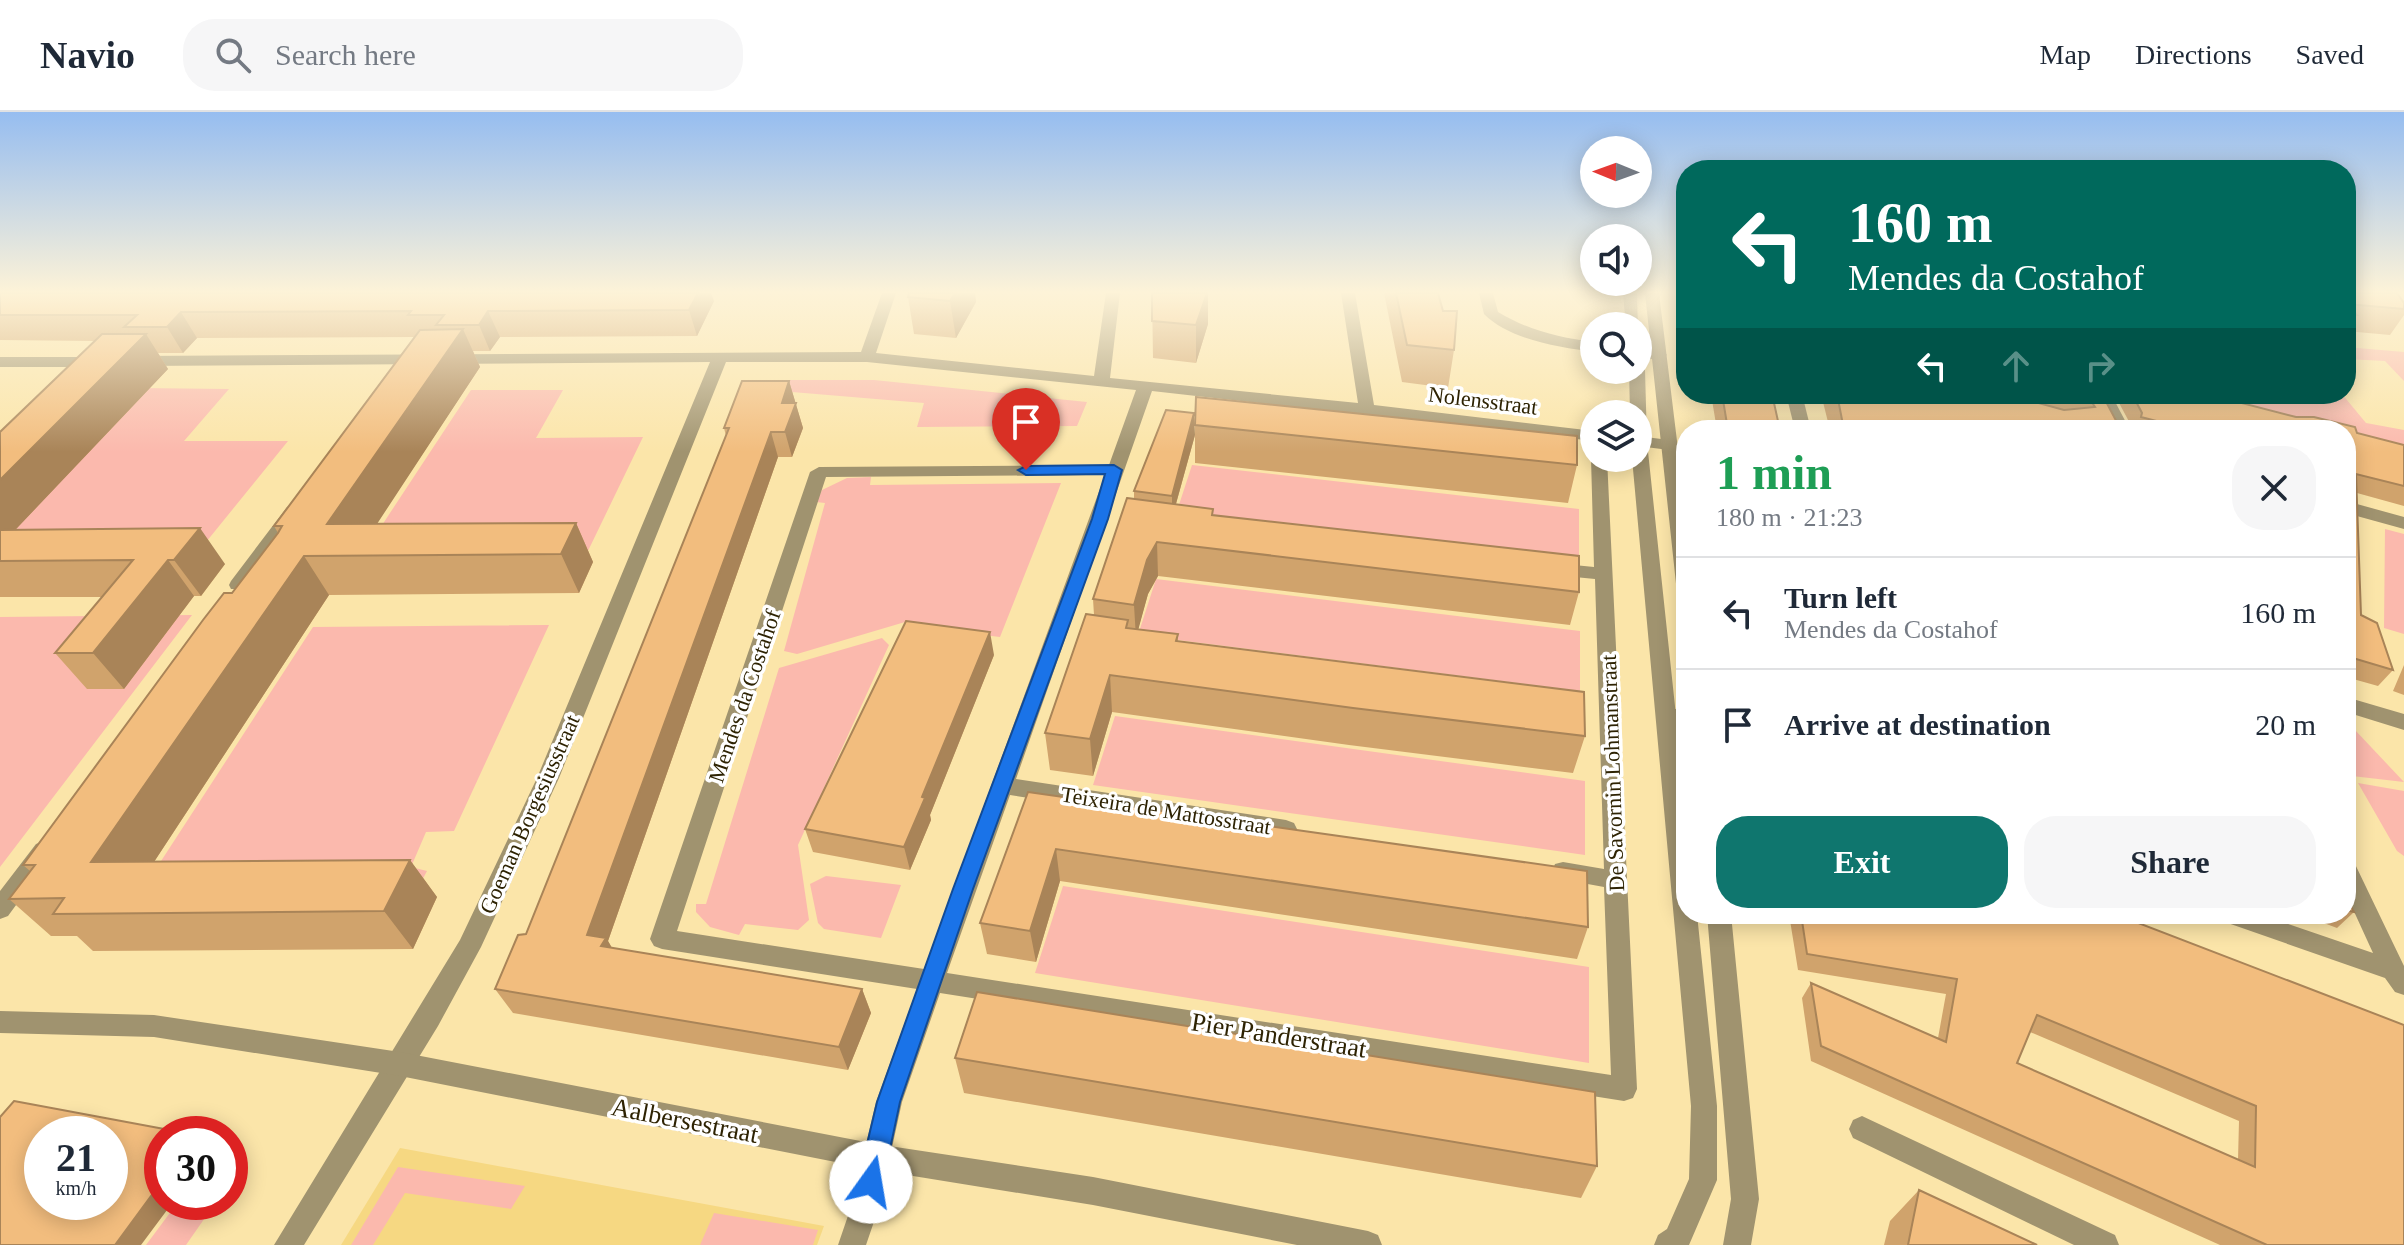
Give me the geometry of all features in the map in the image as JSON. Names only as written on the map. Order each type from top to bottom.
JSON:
[{"type":"street","points":[[867,357],[871,346]]},
{"type":"street","points":[[1101,383],[1106,346]]},
{"type":"street","points":[[1357,346],[1367,409]]},
{"type":"street","points":[[1653,346],[1658,348]]},
{"type":"street","points":[[1652,349],[1658,348]]},
{"type":"street","points":[[1658,348],[1676,506]]},
{"type":"street","name":"Nolensstraat","points":[[0,362],[867,357],[1580,434]]},
{"type":"street","name":"Goeman Borgesiusstraat","points":[[288,1245],[469,947],[548,778],[720,358]]},
{"type":"street","points":[[388,381],[404,360]]},
{"type":"street","points":[[88,382],[118,361]]},
{"type":"street","points":[[852,1245],[865,1207],[889,1102],[1001,785],[1064,638],[1108,520],[1114,470],[1145,388]]},
{"type":"street","points":[[2204,404],[2212,406]]},
{"type":"street","points":[[1652,443],[1669,445]]},
{"type":"street","name":"Mendes da Costahof","points":[[933,981],[662,939],[819,472],[1114,470]]},
{"type":"street","name":"De Savornin Lohmanstraat","points":[[1600,472],[1604,574],[1602,710],[1616,880],[1624,1089]]},
{"type":"street","points":[[1643,472],[1676,717]]},
{"type":"street","points":[[224,604],[309,490]]},
{"type":"street","points":[[2356,510],[2404,523]]},
{"type":"street","points":[[1541,567],[1604,574]]},
{"type":"street","points":[[2356,707],[2404,722]]},
{"type":"street","name":"Teixeira de Mattosstraat","points":[[1001,785],[1301,831]]},
{"type":"street","points":[[0,909],[56,833]]},
{"type":"street","points":[[1537,867],[1616,880]]},
{"type":"street","points":[[2356,890],[2398,977]]},
{"type":"street","points":[[1672,1242],[1703,1180],[1704,1106],[1691,924]]},
{"type":"street","points":[[1720,924],[1745,1199],[1737,1245]]},
{"type":"street","points":[[2257,924],[2398,977]]},
{"type":"street","name":"Pier Panderstraat","points":[[933,981],[1624,1089]]},
{"type":"street","name":"Aalbersestraat","points":[[0,1022],[154,1026],[400,1064],[876,1157],[1093,1191],[1368,1245]]},
{"type":"street","points":[[1862,1129],[2105,1245]]},
{"type":"shaded area","points":[[2356,348],[2404,352],[2404,381],[2385,361],[2356,360]]},
{"type":"shaded area","points":[[759,380],[874,380],[1087,402],[1077,426],[917,427],[924,403],[756,389]]},
{"type":"shaded area","points":[[136,388],[229,389],[184,441],[288,441],[181,573],[0,526]]},
{"type":"shaded area","points":[[471,390],[563,390],[536,438],[643,437],[587,553],[363,554]]},
{"type":"shaded area","points":[[2238,404],[2350,404],[2366,423],[2404,430],[2404,446],[2356,434],[2356,420],[2301,420]]},
{"type":"shaded area","points":[[1192,465],[1579,509],[1579,558],[1177,511]]},
{"type":"shaded area","points":[[871,477],[870,485],[1061,483],[1000,637],[910,626],[905,622],[797,654],[784,651],[825,503],[816,502],[822,490],[847,478]]},
{"type":"shaded area","points":[[2385,529],[2404,534],[2404,634],[2384,628]]},
{"type":"shaded area","points":[[1156,579],[1580,631],[1580,691],[1138,635]]},
{"type":"shaded area","points":[[192,615],[0,867],[0,617]]},
{"type":"shaded area","points":[[549,625],[454,831],[426,832],[411,867],[427,871],[417,890],[139,895],[313,627]]},
{"type":"shaded area","points":[[882,638],[889,645],[798,845],[809,920],[798,930],[745,924],[739,935],[710,927],[696,912],[696,904],[706,904],[779,668]]},
{"type":"shaded area","points":[[1115,716],[1585,781],[1585,855],[1093,785]]},
{"type":"shaded area","points":[[2356,731],[2404,782],[2356,776]]},
{"type":"shaded area","points":[[2358,783],[2404,791],[2404,856],[2397,851]]},
{"type":"shaded area","points":[[826,876],[901,885],[881,938],[824,929],[818,923],[810,884]]},
{"type":"shaded area","points":[[1063,886],[1589,967],[1589,1063],[1035,973]]},
{"type":"shaded area","points":[[400,1148],[824,1226],[817,1245],[341,1245]]},
{"type":"shaded area","points":[[398,1167],[525,1186],[511,1209],[405,1193],[373,1245],[351,1245]]},
{"type":"shaded area","points":[[714,1213],[818,1230],[813,1245],[700,1245]]},
{"type":"shaded area","points":[[165,1220],[203,1220],[186,1245],[146,1245]]},
{"type":"building","points":[[90,346],[134,346],[0,480],[0,432]]},
{"type":"building","points":[[408,346],[451,346],[327,524],[576,523],[561,554],[304,556],[91,862],[410,860],[384,911],[53,914],[64,898],[9,899],[35,865],[23,865],[203,620],[224,593],[232,593],[282,526],[274,526]]},
{"type":"building","points":[[1415,346],[1454,346],[1454,350]]},
{"type":"building","points":[[742,381],[789,381],[782,403],[796,403],[785,432],[771,432],[587,935],[606,938],[601,946],[862,989],[839,1047],[495,989],[518,935],[526,934],[729,428],[724,428]]},
{"type":"building","points":[[1196,397],[1577,436],[1577,465],[1195,425]]},
{"type":"building","points":[[1724,404],[1774,404],[1778,420],[1726,420]]},
{"type":"building","points":[[1839,404],[2042,404],[2064,410],[2107,404],[2116,420],[1842,420]]},
{"type":"building","points":[[2137,404],[2246,404],[2296,417],[2326,420],[2153,420],[2141,417]]},
{"type":"building","points":[[1166,410],[1194,413],[1172,496],[1134,491]]},
{"type":"building","points":[[2356,430],[2357,433],[2404,445],[2404,486],[2356,474]]},
{"type":"building","points":[[2356,474],[2361,615],[2377,623],[2393,670],[2356,659]]},
{"type":"building","points":[[1127,498],[1213,509],[1212,515],[1579,556],[1579,592],[1157,542],[1147,560],[1134,605],[1093,599]]},
{"type":"building","points":[[200,528],[174,560],[168,560],[93,653],[55,653],[133,560],[0,561],[0,530]]},
{"type":"building","points":[[1086,614],[1128,620],[1126,628],[1178,634],[1176,641],[1584,692],[1585,736],[1110,675],[1090,739],[1045,733]]},
{"type":"building","points":[[906,621],[990,632],[904,847],[805,829]]},
{"type":"building","points":[[1028,792],[1587,871],[1588,927],[1056,849],[1030,931],[980,923]]},
{"type":"building","points":[[1802,924],[2141,924],[2404,1025],[2404,1245],[2267,1245],[1821,1046],[1811,983],[1946,1042],[1957,979],[1807,954]],"holes":[[[2037,1015],[2256,1106],[2255,1167],[2017,1063]]]},
{"type":"building","points":[[977,992],[1595,1092],[1597,1166],[955,1058]]},
{"type":"building","points":[[14,1101],[94,1116],[24,1116],[24,1220],[128,1220],[128,1122],[144,1125],[144,1206],[115,1245],[0,1245],[0,1117]]},
{"type":"building","points":[[1919,1190],[2037,1245],[1908,1245]]},
{"type":"route","points":[[871,1182],[889,1102],[963,889],[1100,519],[1114,470],[1026,470]]}]
